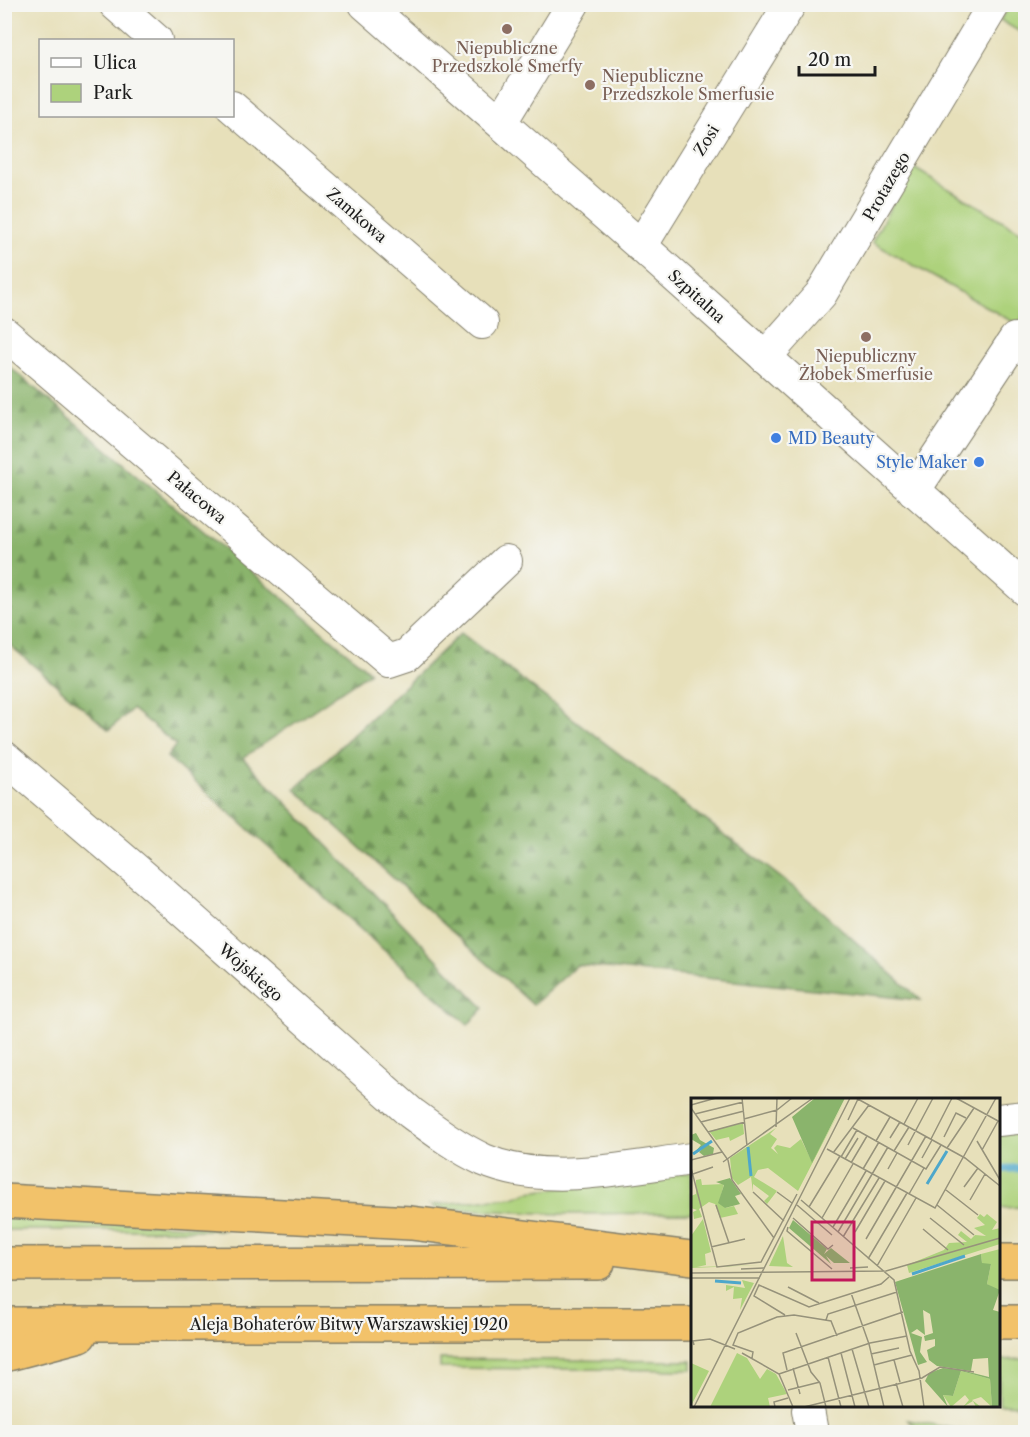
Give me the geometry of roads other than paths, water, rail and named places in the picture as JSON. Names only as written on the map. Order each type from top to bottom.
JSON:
[{"type":"highway","points":[[4,1201],[411,1222],[691,1258]]},
{"type":"highway","points":[[1000,1261],[1026,1261]]},
{"type":"highway","points":[[4,1264],[691,1263]]},
{"type":"highway","points":[[1000,1322],[1026,1322]]},
{"type":"highway","name":"Aleja Bohaterów Bitwy Warszawskiej 1920","points":[[4,1324],[691,1324]]},
{"type":"highway","points":[[4,1355],[126,1324]]},
{"type":"street","points":[[115,4],[155,39]]},
{"type":"street","name":"Szpitalna","points":[[365,4],[641,246],[1026,590]]},
{"type":"street","points":[[501,122],[573,4]]},
{"type":"street","name":"Zosi","points":[[641,246],[790,4]]},
{"type":"street","name":"Protazego","points":[[765,357],[821,294],[994,4]]},
{"type":"street","name":"Zamkowa","points":[[234,109],[482,322]]},
{"type":"street","name":"Pałacowa","points":[[4,333],[389,661],[407,655],[506,561]]},
{"type":"street","points":[[914,491],[1015,339]]},
{"type":"street","name":"Wojskiego","points":[[4,757],[149,881],[411,1113],[455,1145],[485,1160],[508,1168],[561,1173],[691,1158]]},
{"type":"street","points":[[1000,1120],[1026,1117]]},
{"type":"waterway","points":[[1000,1169],[1026,1168]]},
{"type":"place","name":"Niepubliczne Przedszkole Smerfy","points":[[507,29]]},
{"type":"place","name":"Niepubliczne Przedszkole Smerfusie","points":[[590,85]]},
{"type":"place","name":"Niepubliczny Żłobek Smerfusie","points":[[866,337]]},
{"type":"place","name":"MD Beauty","points":[[776,438]]},
{"type":"place","name":"Style Maker","points":[[979,462]]}]
